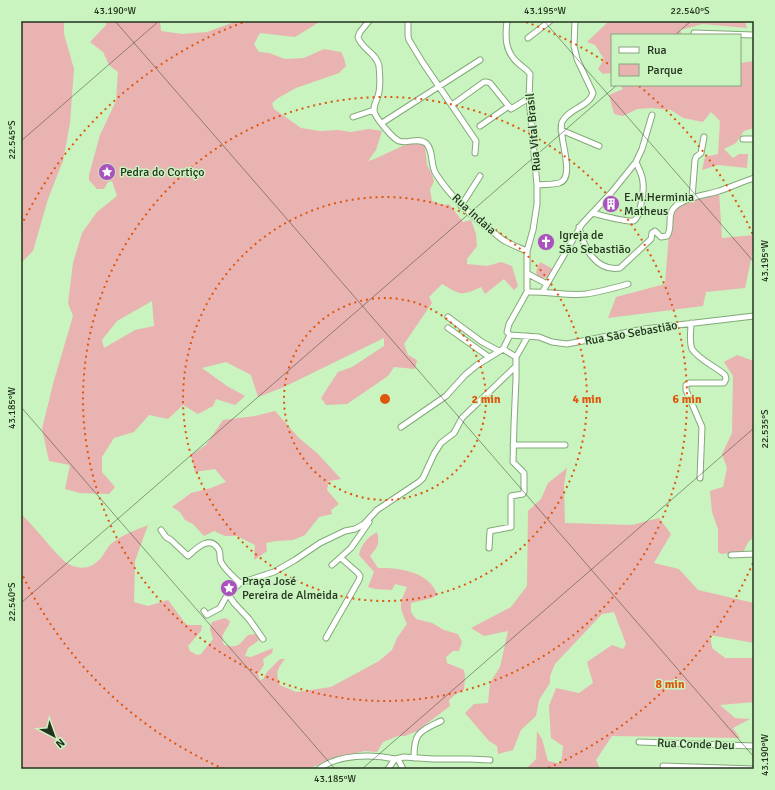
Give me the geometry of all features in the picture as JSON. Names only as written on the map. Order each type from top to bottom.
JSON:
[{"type":"street","points":[[353,117],[374,110],[380,88],[379,65],[376,59],[358,38],[360,32],[369,21]]},
{"type":"street","points":[[408,21],[408,38],[423,63],[476,141],[475,153]]},
{"type":"street","name":"Rua Vital Brasil","points":[[507,21],[506,40],[510,54],[530,74],[529,98],[537,185],[536,213],[528,251],[527,292]]},
{"type":"street","points":[[528,38],[550,21]]},
{"type":"street","points":[[537,185],[558,184],[563,180],[566,171],[566,164],[561,126],[564,119],[573,111],[589,101],[593,93],[577,59],[574,46],[575,21]]},
{"type":"street","points":[[694,33],[724,34]]},
{"type":"street","points":[[741,35],[754,35]]},
{"type":"street","points":[[382,123],[480,60]]},
{"type":"street","points":[[452,105],[484,82],[487,82],[490,83],[510,107]]},
{"type":"street","points":[[480,126],[510,107],[529,98]]},
{"type":"street","name":"Rua Indaia","points":[[374,110],[392,136],[399,141],[421,140],[427,144],[430,150],[432,167],[435,173],[445,188],[461,206],[504,241],[528,251]]},
{"type":"street","points":[[542,291],[579,228],[611,193],[636,162],[642,149],[652,115]]},
{"type":"street","points":[[561,130],[599,146]]},
{"type":"street","points":[[692,198],[695,160],[701,153],[704,138]]},
{"type":"street","points":[[743,139],[754,139]]},
{"type":"street","points":[[592,213],[626,220],[636,220],[640,211],[644,185],[636,162]]},
{"type":"street","points":[[461,206],[480,176]]},
{"type":"street","points":[[579,228],[584,244],[597,261],[611,268],[620,268],[651,239],[652,233],[655,231],[661,237],[667,236],[670,233],[670,214],[672,210],[681,202],[719,191],[754,178]]},
{"type":"street","points":[[528,274],[547,284]]},
{"type":"street","points":[[401,427],[446,396],[465,375],[501,350],[510,336],[507,332],[509,324],[527,292],[542,291],[587,294],[628,284]]},
{"type":"street","points":[[448,316],[482,342],[516,357]]},
{"type":"street","name":"Rua São Sebastião","points":[[510,336],[539,337],[552,342],[567,344],[644,329],[754,316]]},
{"type":"street","points":[[691,323],[692,348],[699,357],[726,377],[726,381],[724,383],[689,383],[686,385],[686,390],[702,428],[700,478]]},
{"type":"street","points":[[448,328],[489,357]]},
{"type":"street","points":[[489,548],[490,530],[510,528],[511,496],[520,495],[524,492],[524,473],[514,464],[515,367],[516,357],[528,336]]},
{"type":"street","points":[[204,611],[207,615],[220,608],[228,594],[240,583],[274,572],[320,543],[364,524],[377,510],[419,482],[423,478],[441,442],[454,433],[462,418],[515,367]]},
{"type":"street","points":[[513,445],[565,445]]},
{"type":"street","points":[[332,565],[341,558],[359,537],[372,515]]},
{"type":"street","points":[[160,530],[188,556],[203,544],[213,544],[219,551],[221,563],[240,583]]},
{"type":"street","points":[[731,555],[754,554]]},
{"type":"street","points":[[326,638],[360,576],[341,558]]},
{"type":"street","points":[[228,594],[263,639]]},
{"type":"street","points":[[414,758],[414,746],[418,734],[441,721]]},
{"type":"street","name":"Rua Conde Deu","points":[[638,742],[754,746]]},
{"type":"street","points":[[319,769],[330,763],[362,756],[396,759],[404,757],[490,760]]},
{"type":"street","points":[[388,769],[396,759]]},
{"type":"street","points":[[396,759],[403,769]]},
{"type":"street","points":[[663,766],[754,769]]},
{"type":"green space","points":[[21,21],[64,21],[64,34],[74,69],[70,123],[63,161],[48,199],[33,251],[21,263]]},
{"type":"green space","points":[[106,21],[160,21],[161,31],[182,34],[207,32],[237,21],[321,21],[295,37],[260,33],[254,44],[259,52],[269,53],[285,59],[304,58],[324,49],[341,52],[344,58],[346,66],[339,73],[296,88],[272,103],[274,109],[301,128],[320,131],[338,130],[351,132],[369,129],[382,131],[376,150],[368,161],[411,143],[425,146],[427,165],[434,181],[430,190],[432,201],[444,205],[449,204],[463,222],[471,220],[476,234],[477,246],[467,259],[467,264],[487,266],[501,262],[512,266],[518,286],[514,290],[504,279],[485,294],[481,287],[469,292],[460,293],[442,284],[429,297],[432,303],[404,344],[408,355],[417,360],[415,369],[394,367],[388,376],[347,404],[326,405],[321,398],[338,372],[352,367],[384,346],[384,338],[284,387],[258,397],[251,375],[226,362],[202,368],[227,386],[245,396],[235,405],[216,399],[213,406],[198,414],[183,405],[168,419],[149,415],[134,432],[114,438],[102,457],[102,472],[115,487],[109,494],[80,493],[65,489],[70,465],[49,461],[42,429],[53,384],[73,316],[68,303],[73,263],[82,233],[97,212],[117,196],[112,181],[108,182],[104,189],[97,189],[89,180],[100,135],[116,101],[118,72],[109,65],[103,52],[90,42],[106,25]],"holes":[[[152,301],[154,326],[135,330],[104,348],[102,340],[117,321]]]},
{"type":"green space","points":[[609,21],[745,21],[747,28],[703,24],[680,30],[682,34],[611,34],[611,74],[610,73],[603,74],[598,69],[604,59],[595,45],[587,42]]},
{"type":"green space","points":[[754,61],[754,128],[744,131],[736,143],[724,149],[733,158],[739,154],[748,154],[747,168],[718,165],[702,170],[705,157],[718,154],[720,121],[711,112],[703,122],[683,118],[671,110],[651,108],[637,109],[623,116],[614,114],[609,95],[623,89],[621,86],[741,86],[741,63]]},
{"type":"green space","points":[[719,191],[722,238],[754,235],[754,246],[745,288],[706,292],[703,306],[608,318],[616,297],[665,284],[670,220],[676,206]]},
{"type":"green space","points":[[540,262],[553,269],[548,277],[541,279],[536,274]]},
{"type":"green space","points":[[737,355],[754,361],[754,537],[749,541],[743,552],[721,554],[718,552],[718,529],[712,512],[710,491],[723,487],[727,468],[722,454],[732,433],[733,376],[724,362]]},
{"type":"green space","points":[[275,411],[299,438],[317,453],[341,479],[329,481],[327,490],[339,504],[331,510],[332,514],[319,517],[305,535],[293,540],[266,543],[267,551],[254,560],[255,545],[237,536],[225,536],[214,531],[204,536],[193,524],[185,520],[180,512],[172,507],[191,493],[211,488],[226,482],[215,469],[195,472],[191,455],[206,445],[223,420],[255,416]]},
{"type":"green space","points":[[567,468],[564,485],[565,523],[632,525],[659,518],[671,534],[654,563],[679,569],[698,590],[754,603],[754,643],[710,635],[712,648],[725,658],[754,658],[754,702],[720,705],[735,718],[750,719],[733,728],[740,738],[612,736],[596,760],[600,769],[526,769],[536,759],[537,731],[542,739],[548,761],[561,764],[563,746],[551,738],[549,706],[556,688],[579,693],[593,683],[587,662],[612,645],[623,649],[626,644],[614,612],[602,614],[555,664],[550,676],[550,683],[539,700],[536,716],[521,730],[513,750],[498,754],[497,746],[489,741],[465,713],[474,704],[488,703],[490,683],[500,667],[508,631],[484,636],[471,628],[511,607],[527,586],[528,511],[541,499],[548,483]]},
{"type":"green space","points":[[21,514],[61,558],[71,565],[81,568],[91,566],[96,563],[107,548],[116,540],[148,525],[135,561],[134,602],[148,606],[168,600],[185,623],[188,625],[202,625],[201,631],[188,646],[190,651],[197,655],[201,654],[213,639],[210,629],[212,622],[225,618],[230,621],[222,638],[224,645],[236,646],[240,644],[248,635],[256,634],[261,639],[248,648],[245,656],[251,657],[273,648],[272,653],[263,659],[264,665],[258,674],[260,680],[263,679],[267,672],[280,659],[285,659],[277,674],[278,681],[280,685],[296,692],[331,687],[379,661],[392,650],[397,638],[407,624],[402,613],[401,602],[407,587],[395,584],[392,590],[368,587],[374,572],[359,555],[361,547],[365,541],[377,532],[378,545],[370,556],[378,568],[413,572],[428,581],[434,587],[437,595],[432,598],[411,603],[411,612],[416,619],[432,623],[444,630],[458,634],[462,642],[459,651],[453,651],[446,657],[447,663],[464,670],[464,690],[449,700],[450,706],[417,731],[383,742],[377,752],[365,751],[330,759],[309,769],[21,769]]},
{"type":"place","name":"Pedra do Cortiço","points":[[107,172]]},
{"type":"place","name":"E.M.Herminia Matheus","points":[[611,204]]},
{"type":"place","name":"Igreja de São Sebastião","points":[[546,242]]},
{"type":"place","name":"Praça José Pereira de Almeida","points":[[229,588]]}]
